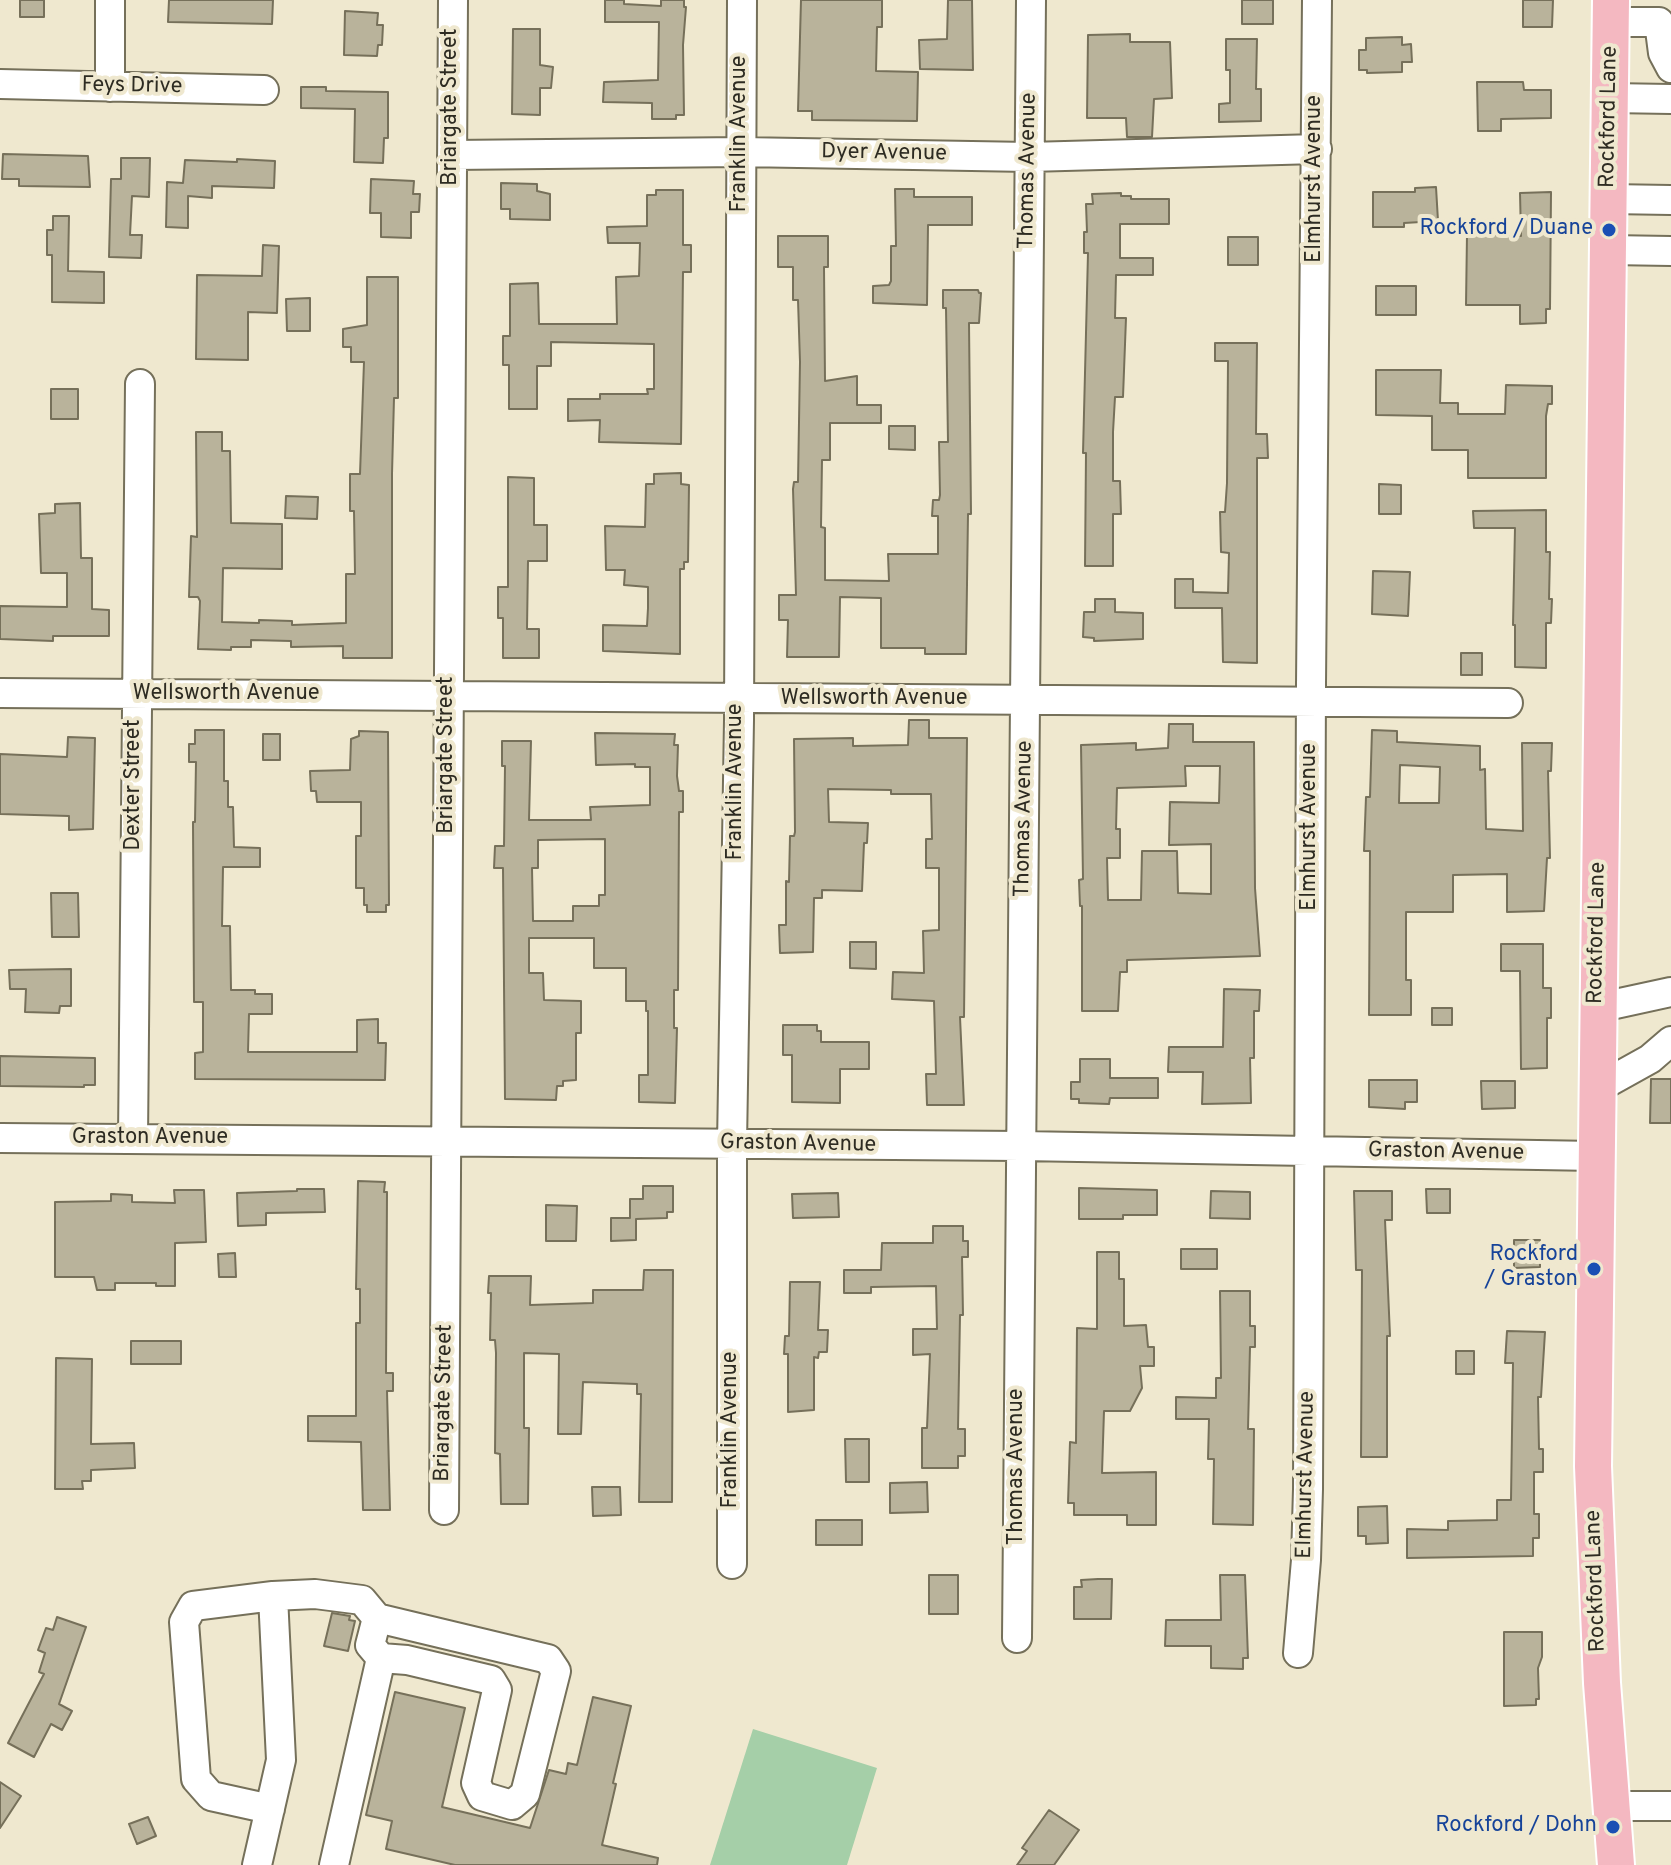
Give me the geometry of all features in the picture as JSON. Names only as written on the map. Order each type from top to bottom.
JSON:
[{"type":"main road","name":"Rockford Lane","points":[[1611,11],[1593,1466],[1602,1683],[1616,1865]]},
{"type":"street","points":[[110,0],[110,87]]},
{"type":"street","name":"Briargate Street","points":[[444,1510],[453,0]]},
{"type":"street","name":"Franklin Avenue","points":[[732,1564],[732,1144],[742,0]]},
{"type":"street","name":"Thomas Avenue","points":[[1017,1638],[1031,0]]},
{"type":"street","name":"Elmhurst Avenue","points":[[1298,1653],[1307,1546],[1317,0]]},
{"type":"street","points":[[1611,11],[1660,11],[1668,58]]},
{"type":"street","name":"Feys Drive","points":[[0,84],[264,90]]},
{"type":"street","points":[[1610,98],[1671,99]]},
{"type":"street","name":"Dyer Avenue","points":[[452,155],[741,152],[1029,157],[1317,149]]},
{"type":"street","points":[[1609,199],[1671,200]]},
{"type":"street","points":[[1609,250],[1671,251]]},
{"type":"street","name":"Dexter Street","points":[[133,1139],[140,384]]},
{"type":"street","name":"Wellsworth Avenue","points":[[0,693],[1508,703]]},
{"type":"street","points":[[1597,1008],[1671,992]]},
{"type":"street","points":[[1596,1089],[1650,1059],[1671,1041]]},
{"type":"street","name":"Graston Avenue","points":[[0,1138],[1021,1146],[1595,1156]]},
{"type":"street","points":[[270,1809],[211,1796],[196,1779],[184,1622],[193,1606],[315,1594],[362,1600],[377,1618],[548,1659],[556,1671],[525,1794],[512,1805],[482,1796],[476,1783],[497,1690],[491,1680],[407,1660],[381,1658],[370,1645],[377,1618]]},
{"type":"street","points":[[257,1865],[281,1760],[273,1596]]},
{"type":"street","points":[[334,1865],[381,1658]]},
{"type":"street","points":[[1612,1806],[1671,1806]]},
{"type":"green space","points":[[753,1729],[877,1768],[847,1865],[710,1865]]},
{"type":"building","points":[[20,0],[44,0],[44,17],[20,17]]},
{"type":"building","points":[[169,0],[273,0],[272,24],[168,22]]},
{"type":"building","points":[[605,0],[661,6],[661,0],[684,0],[684,115],[676,115],[676,119],[652,119],[652,103],[603,102],[604,82],[658,80],[659,22],[605,22]]},
{"type":"building","points":[[801,0],[882,0],[882,27],[877,27],[876,71],[918,72],[917,121],[812,120],[812,111],[798,111]]},
{"type":"building","points":[[948,0],[972,0],[973,70],[920,69],[919,40],[947,39]]},
{"type":"building","points":[[1242,0],[1273,0],[1273,24],[1242,24]]},
{"type":"building","points":[[1523,0],[1553,0],[1552,27],[1523,27]]},
{"type":"building","points":[[345,11],[378,13],[377,25],[383,25],[382,45],[378,45],[377,56],[344,55]]},
{"type":"building","points":[[513,29],[540,29],[540,65],[553,67],[551,88],[540,88],[540,115],[512,114]]},
{"type":"building","points":[[1130,34],[1130,42],[1170,42],[1172,98],[1154,99],[1152,137],[1127,137],[1126,118],[1087,118],[1088,35]]},
{"type":"building","points":[[1402,37],[1402,45],[1411,44],[1412,62],[1402,62],[1402,72],[1367,73],[1367,70],[1359,70],[1359,50],[1366,50],[1366,38]]},
{"type":"building","points":[[1226,39],[1257,39],[1256,89],[1261,89],[1261,121],[1219,122],[1219,104],[1230,103]]},
{"type":"building","points":[[1477,82],[1523,82],[1524,90],[1551,90],[1551,118],[1501,119],[1501,131],[1478,131]]},
{"type":"building","points":[[301,87],[326,87],[326,91],[388,92],[388,138],[384,138],[383,163],[354,162],[355,109],[301,108]]},
{"type":"building","points":[[3,154],[88,156],[90,187],[19,186],[19,179],[2,179]]},
{"type":"building","points":[[121,158],[150,158],[149,197],[132,196],[130,235],[142,235],[141,258],[109,257],[111,179],[121,179]]},
{"type":"building","points":[[237,159],[275,161],[274,188],[212,186],[212,198],[188,196],[188,228],[166,227],[167,182],[183,183],[185,160],[237,162]]},
{"type":"building","points":[[371,179],[414,181],[413,194],[420,194],[419,212],[411,212],[411,238],[381,237],[381,213],[370,213]]},
{"type":"building","points":[[501,183],[537,184],[537,191],[550,194],[550,220],[510,219],[510,209],[501,209]]},
{"type":"building","points":[[1436,187],[1438,221],[1404,223],[1404,227],[1373,227],[1373,192],[1415,192],[1415,188]]},
{"type":"building","points":[[895,189],[914,189],[914,197],[972,197],[972,225],[928,225],[927,305],[873,303],[873,286],[889,285],[891,281],[891,246],[896,246]]},
{"type":"building","points":[[656,190],[683,190],[683,245],[691,245],[691,272],[683,272],[681,444],[599,442],[600,420],[568,421],[568,399],[600,399],[600,394],[648,394],[647,389],[654,389],[654,344],[551,342],[551,366],[537,366],[537,409],[509,409],[509,365],[503,365],[503,336],[510,336],[510,284],[538,283],[539,324],[617,324],[616,277],[639,276],[640,243],[608,243],[607,227],[647,226],[647,195],[656,195]]},
{"type":"building","points":[[1551,192],[1550,309],[1546,309],[1546,323],[1520,324],[1520,305],[1466,305],[1467,234],[1521,236],[1520,193]]},
{"type":"building","points":[[1121,193],[1121,196],[1131,196],[1131,199],[1169,199],[1169,224],[1120,224],[1120,258],[1153,258],[1153,275],[1116,275],[1115,318],[1126,318],[1123,397],[1115,397],[1113,432],[1113,481],[1120,481],[1121,514],[1113,514],[1113,566],[1085,566],[1086,204],[1093,204],[1092,194]]},
{"type":"building","points":[[53,216],[69,216],[68,271],[104,272],[104,303],[52,302],[52,255],[47,255],[47,230],[53,230]]},
{"type":"building","points":[[778,236],[828,236],[828,267],[824,267],[825,381],[857,376],[857,405],[881,405],[881,423],[830,423],[830,460],[822,460],[821,527],[825,528],[825,580],[889,581],[888,554],[938,554],[938,516],[932,516],[933,500],[939,500],[940,495],[939,442],[948,442],[946,308],[943,308],[943,290],[978,290],[981,293],[979,323],[969,323],[971,514],[968,514],[966,654],[925,654],[925,648],[881,648],[881,598],[840,597],[839,657],[787,657],[788,620],[779,620],[779,595],[796,595],[793,489],[794,482],[798,482],[800,362],[798,300],[793,300],[793,267],[778,267]]},
{"type":"building","points":[[1228,237],[1258,237],[1258,265],[1228,265]]},
{"type":"building","points":[[263,245],[279,246],[277,313],[248,312],[248,360],[196,359],[197,275],[262,276]]},
{"type":"building","points":[[367,277],[398,277],[398,398],[394,398],[392,474],[392,658],[343,658],[343,646],[291,647],[291,641],[251,640],[251,647],[198,649],[200,601],[198,597],[189,597],[191,536],[197,537],[196,432],[222,432],[222,451],[230,451],[231,523],[282,524],[282,569],[223,568],[222,622],[292,621],[292,625],[346,623],[346,574],[355,574],[350,474],[360,474],[364,362],[351,362],[351,347],[343,347],[343,329],[367,325]]},
{"type":"building","points":[[1376,286],[1416,286],[1416,315],[1376,315]]},
{"type":"building","points":[[310,298],[310,331],[287,331],[286,299]]},
{"type":"building","points":[[1215,343],[1257,343],[1256,434],[1267,434],[1268,458],[1257,458],[1257,663],[1223,662],[1222,608],[1175,608],[1175,579],[1193,579],[1193,592],[1228,593],[1229,553],[1221,552],[1220,512],[1225,512],[1227,483],[1228,361],[1215,361]]},
{"type":"building","points":[[1376,370],[1441,370],[1440,403],[1458,403],[1458,414],[1505,414],[1506,385],[1552,386],[1552,404],[1548,404],[1546,416],[1546,478],[1468,478],[1468,450],[1432,450],[1432,416],[1376,415]]},
{"type":"building","points":[[51,389],[78,389],[78,419],[51,419]]},
{"type":"building","points":[[889,426],[915,426],[915,450],[889,449]]},
{"type":"building","points":[[681,473],[681,484],[689,485],[688,562],[684,562],[684,569],[680,569],[680,654],[603,651],[603,625],[647,626],[648,608],[648,587],[624,585],[625,570],[606,570],[605,526],[645,527],[646,484],[654,484],[654,474]]},
{"type":"building","points":[[508,477],[534,478],[534,525],[547,525],[547,561],[528,561],[527,629],[539,629],[539,658],[503,658],[503,618],[498,618],[498,587],[508,587]]},
{"type":"building","points":[[1379,484],[1401,485],[1401,514],[1379,514]]},
{"type":"building","points":[[286,496],[318,497],[317,519],[285,518]]},
{"type":"building","points":[[80,503],[81,558],[92,558],[92,609],[109,610],[109,636],[53,636],[53,641],[0,639],[0,606],[67,607],[67,573],[41,573],[39,514],[55,513],[55,504]]},
{"type":"building","points":[[1546,510],[1546,552],[1550,552],[1549,599],[1552,599],[1551,623],[1546,623],[1546,668],[1515,667],[1515,528],[1474,528],[1473,511]]},
{"type":"building","points":[[1373,571],[1410,572],[1408,616],[1372,614]]},
{"type":"building","points":[[1095,599],[1115,599],[1115,612],[1143,613],[1143,639],[1094,641],[1094,638],[1083,637],[1084,612],[1095,612]]},
{"type":"building","points":[[1461,653],[1482,653],[1482,675],[1461,675]]},
{"type":"building","points":[[909,720],[929,720],[929,738],[967,738],[964,1017],[960,1017],[964,1105],[927,1105],[926,1074],[936,1074],[934,1001],[892,999],[893,972],[924,973],[923,931],[939,930],[939,868],[926,868],[926,839],[932,839],[931,794],[828,789],[829,822],[868,823],[862,891],[822,890],[822,898],[814,898],[813,952],[780,953],[779,925],[786,925],[790,836],[794,836],[795,832],[794,739],[853,738],[853,746],[908,745]]},
{"type":"building","points":[[1169,724],[1193,724],[1193,742],[1254,742],[1255,888],[1260,956],[1127,960],[1127,972],[1120,972],[1118,1011],[1082,1011],[1082,906],[1079,880],[1083,879],[1081,745],[1136,743],[1136,750],[1168,748]],"holes":[[[1185,766],[1220,766],[1219,803],[1170,802],[1169,845],[1211,844],[1211,894],[1178,893],[1177,851],[1142,851],[1141,900],[1108,900],[1107,858],[1120,858],[1120,829],[1116,829],[1117,788],[1186,786]]]},
{"type":"building","points":[[195,730],[224,730],[224,781],[228,781],[228,807],[233,807],[234,847],[260,848],[260,867],[223,867],[222,926],[230,926],[231,990],[272,994],[272,1014],[249,1014],[248,1052],[357,1052],[357,1020],[378,1019],[378,1043],[386,1043],[385,1080],[195,1079],[195,1053],[203,1052],[203,1002],[194,1002],[193,822],[196,762],[189,762],[189,744],[195,744]]},
{"type":"building","points":[[1372,730],[1397,731],[1397,742],[1480,746],[1480,770],[1485,769],[1486,829],[1523,831],[1522,743],[1552,743],[1551,771],[1548,771],[1550,858],[1547,858],[1544,911],[1507,912],[1507,874],[1453,875],[1453,912],[1406,912],[1406,980],[1411,980],[1411,1015],[1369,1015],[1370,851],[1364,851],[1366,797],[1370,797]],"holes":[[[1400,765],[1440,767],[1439,803],[1399,803]]]},
{"type":"building","points":[[359,731],[388,732],[389,905],[386,905],[386,912],[367,912],[364,888],[356,888],[356,836],[361,836],[361,802],[317,802],[316,791],[311,791],[310,771],[350,770],[351,739],[359,736]]},
{"type":"building","points":[[595,733],[675,734],[683,812],[679,812],[678,990],[674,990],[674,1028],[677,1028],[675,1103],[639,1102],[639,1075],[648,1075],[646,1001],[626,1001],[626,968],[594,968],[594,938],[529,938],[529,973],[543,973],[544,1000],[581,1001],[581,1033],[576,1033],[576,1080],[563,1081],[563,1086],[557,1086],[556,1100],[505,1099],[503,868],[494,868],[495,846],[504,846],[505,766],[502,766],[502,741],[531,741],[529,820],[591,820],[590,807],[650,805],[650,767],[635,767],[635,764],[596,765]],"holes":[[[605,839],[605,895],[599,895],[599,906],[573,906],[573,921],[533,921],[532,868],[538,868],[538,840]]]},
{"type":"building","points":[[263,734],[280,734],[280,760],[263,760]]},
{"type":"building","points":[[68,737],[95,738],[93,829],[69,830],[69,816],[0,814],[0,754],[67,757]]},
{"type":"building","points":[[51,893],[78,893],[79,937],[52,937]]},
{"type":"building","points":[[850,942],[876,942],[876,969],[850,968]]},
{"type":"building","points":[[1501,944],[1543,944],[1543,988],[1551,988],[1551,1018],[1547,1018],[1547,1068],[1521,1069],[1520,971],[1501,971]]},
{"type":"building","points":[[71,969],[71,1006],[60,1006],[59,1013],[25,1012],[26,989],[10,989],[9,970]]},
{"type":"building","points":[[1224,989],[1260,990],[1259,1011],[1254,1011],[1254,1058],[1250,1058],[1251,1103],[1202,1104],[1203,1072],[1168,1072],[1169,1047],[1223,1047]]},
{"type":"building","points":[[1432,1008],[1452,1008],[1452,1025],[1432,1025]]},
{"type":"building","points":[[783,1025],[817,1025],[817,1031],[821,1031],[821,1042],[869,1042],[869,1069],[840,1069],[840,1103],[792,1102],[792,1055],[783,1055]]},
{"type":"building","points":[[0,1056],[95,1058],[95,1085],[0,1086]]},
{"type":"building","points":[[1080,1059],[1110,1059],[1110,1078],[1158,1078],[1158,1098],[1110,1098],[1109,1104],[1079,1103],[1079,1099],[1071,1099],[1071,1082],[1080,1082]]},
{"type":"building","points":[[1651,1079],[1671,1079],[1671,1123],[1650,1123]]},
{"type":"building","points":[[1369,1080],[1417,1080],[1417,1102],[1405,1102],[1405,1109],[1369,1107]]},
{"type":"building","points":[[1481,1081],[1515,1081],[1515,1108],[1482,1109]]},
{"type":"building","points":[[358,1181],[385,1182],[384,1192],[387,1192],[386,1373],[393,1373],[393,1391],[387,1391],[390,1510],[363,1510],[361,1442],[308,1441],[308,1416],[356,1416],[356,1323],[360,1323],[360,1289],[356,1289]]},
{"type":"building","points":[[643,1186],[673,1186],[673,1212],[667,1212],[667,1218],[636,1219],[636,1240],[611,1241],[611,1218],[630,1218],[630,1199],[643,1199]]},
{"type":"building","points":[[1079,1188],[1157,1190],[1157,1215],[1079,1219]]},
{"type":"building","points":[[324,1189],[325,1212],[266,1213],[266,1225],[238,1226],[237,1193]]},
{"type":"building","points":[[1426,1189],[1450,1189],[1450,1213],[1427,1213]]},
{"type":"building","points":[[174,1190],[204,1190],[206,1242],[175,1243],[175,1286],[115,1283],[115,1290],[97,1290],[94,1277],[55,1277],[55,1202],[111,1201],[111,1194],[132,1195],[132,1202],[175,1203]]},
{"type":"building","points":[[1211,1191],[1250,1192],[1250,1219],[1210,1218]]},
{"type":"building","points":[[1354,1191],[1392,1191],[1392,1220],[1385,1220],[1390,1336],[1387,1336],[1387,1457],[1361,1457],[1362,1270],[1356,1270]]},
{"type":"building","points":[[838,1193],[839,1217],[793,1218],[792,1194]]},
{"type":"building","points":[[546,1205],[577,1206],[576,1241],[546,1241]]},
{"type":"building","points":[[933,1226],[963,1226],[963,1241],[968,1241],[968,1257],[962,1257],[958,1429],[965,1429],[965,1456],[958,1456],[958,1468],[922,1468],[922,1428],[927,1428],[930,1354],[913,1355],[913,1329],[937,1329],[936,1286],[871,1287],[871,1293],[844,1293],[844,1270],[881,1270],[882,1243],[933,1243]]},
{"type":"building","points":[[1514,1240],[1540,1240],[1540,1267],[1514,1268]]},
{"type":"building","points":[[1181,1249],[1217,1249],[1217,1269],[1181,1269]]},
{"type":"building","points":[[1097,1252],[1119,1252],[1119,1279],[1124,1279],[1124,1326],[1146,1325],[1148,1347],[1154,1347],[1154,1366],[1140,1366],[1142,1388],[1130,1411],[1104,1411],[1102,1473],[1156,1472],[1156,1525],[1127,1525],[1127,1515],[1074,1515],[1074,1503],[1068,1503],[1070,1442],[1076,1443],[1077,1328],[1097,1329]]},
{"type":"building","points":[[235,1253],[236,1277],[219,1277],[218,1254]]},
{"type":"building","points":[[644,1270],[673,1270],[672,1502],[639,1502],[641,1394],[637,1394],[637,1384],[583,1382],[581,1434],[558,1434],[559,1354],[524,1353],[524,1428],[529,1428],[528,1504],[501,1504],[500,1454],[495,1453],[496,1353],[495,1340],[490,1340],[489,1276],[531,1276],[530,1305],[593,1303],[593,1290],[643,1290]]},
{"type":"building","points":[[790,1282],[820,1282],[818,1330],[828,1330],[827,1352],[819,1352],[818,1358],[814,1357],[814,1410],[788,1412],[788,1354],[784,1354],[785,1336],[789,1336]]},
{"type":"building","points":[[1220,1291],[1250,1291],[1250,1326],[1255,1326],[1255,1347],[1250,1347],[1248,1429],[1254,1429],[1253,1525],[1213,1524],[1214,1459],[1208,1459],[1209,1419],[1176,1419],[1176,1397],[1216,1398],[1216,1378],[1221,1378]]},
{"type":"building","points":[[1507,1331],[1545,1332],[1541,1397],[1538,1397],[1539,1449],[1543,1449],[1543,1472],[1534,1472],[1534,1514],[1539,1514],[1539,1538],[1533,1538],[1533,1556],[1407,1558],[1407,1529],[1448,1530],[1448,1521],[1497,1520],[1497,1500],[1511,1500],[1513,1363],[1505,1363]]},
{"type":"building","points":[[131,1341],[181,1341],[181,1364],[131,1364]]},
{"type":"building","points":[[1456,1351],[1474,1351],[1474,1374],[1456,1374]]},
{"type":"building","points":[[56,1358],[92,1359],[91,1444],[134,1443],[135,1468],[91,1470],[91,1481],[82,1481],[83,1489],[55,1489]]},
{"type":"building","points":[[845,1439],[869,1439],[869,1482],[846,1482]]},
{"type":"building","points":[[927,1482],[928,1512],[890,1513],[890,1483]]},
{"type":"building","points":[[592,1487],[620,1487],[621,1515],[593,1516]]},
{"type":"building","points":[[1387,1506],[1388,1543],[1366,1544],[1366,1536],[1358,1536],[1358,1507]]},
{"type":"building","points":[[816,1520],[862,1520],[862,1545],[816,1545]]},
{"type":"building","points":[[929,1575],[958,1575],[958,1614],[929,1614]]},
{"type":"building","points":[[1220,1575],[1245,1575],[1248,1658],[1243,1658],[1243,1669],[1211,1668],[1211,1646],[1165,1646],[1166,1620],[1221,1620]]},
{"type":"building","points":[[1112,1579],[1111,1619],[1074,1619],[1074,1587],[1082,1587],[1081,1580]]},
{"type":"building","points":[[332,1613],[350,1616],[349,1620],[355,1621],[348,1651],[324,1646]]},
{"type":"building","points":[[57,1617],[86,1627],[59,1704],[72,1711],[62,1730],[51,1724],[34,1757],[8,1743],[44,1674],[39,1672],[45,1653],[38,1650],[46,1628],[53,1630]]},
{"type":"building","points":[[1504,1632],[1542,1632],[1539,1699],[1536,1699],[1536,1705],[1504,1706]]},
{"type":"building","points":[[395,1692],[465,1708],[442,1807],[530,1828],[549,1770],[566,1774],[568,1763],[577,1765],[593,1697],[631,1706],[602,1845],[658,1858],[657,1865],[455,1865],[386,1849],[392,1821],[366,1815]]},
{"type":"building","points":[[0,1782],[21,1796],[0,1828]]},
{"type":"building","points":[[1049,1810],[1079,1830],[1054,1865],[1017,1865],[1027,1851],[1022,1848]]},
{"type":"building","points":[[148,1817],[156,1836],[137,1844],[129,1824]]},
{"type":"place","name":"Rockford / Duane","points":[[1609,230]]},
{"type":"place","name":"Rockford / Graston","points":[[1594,1269]]},
{"type":"place","name":"Rockford / Dohn","points":[[1613,1827]]}]
